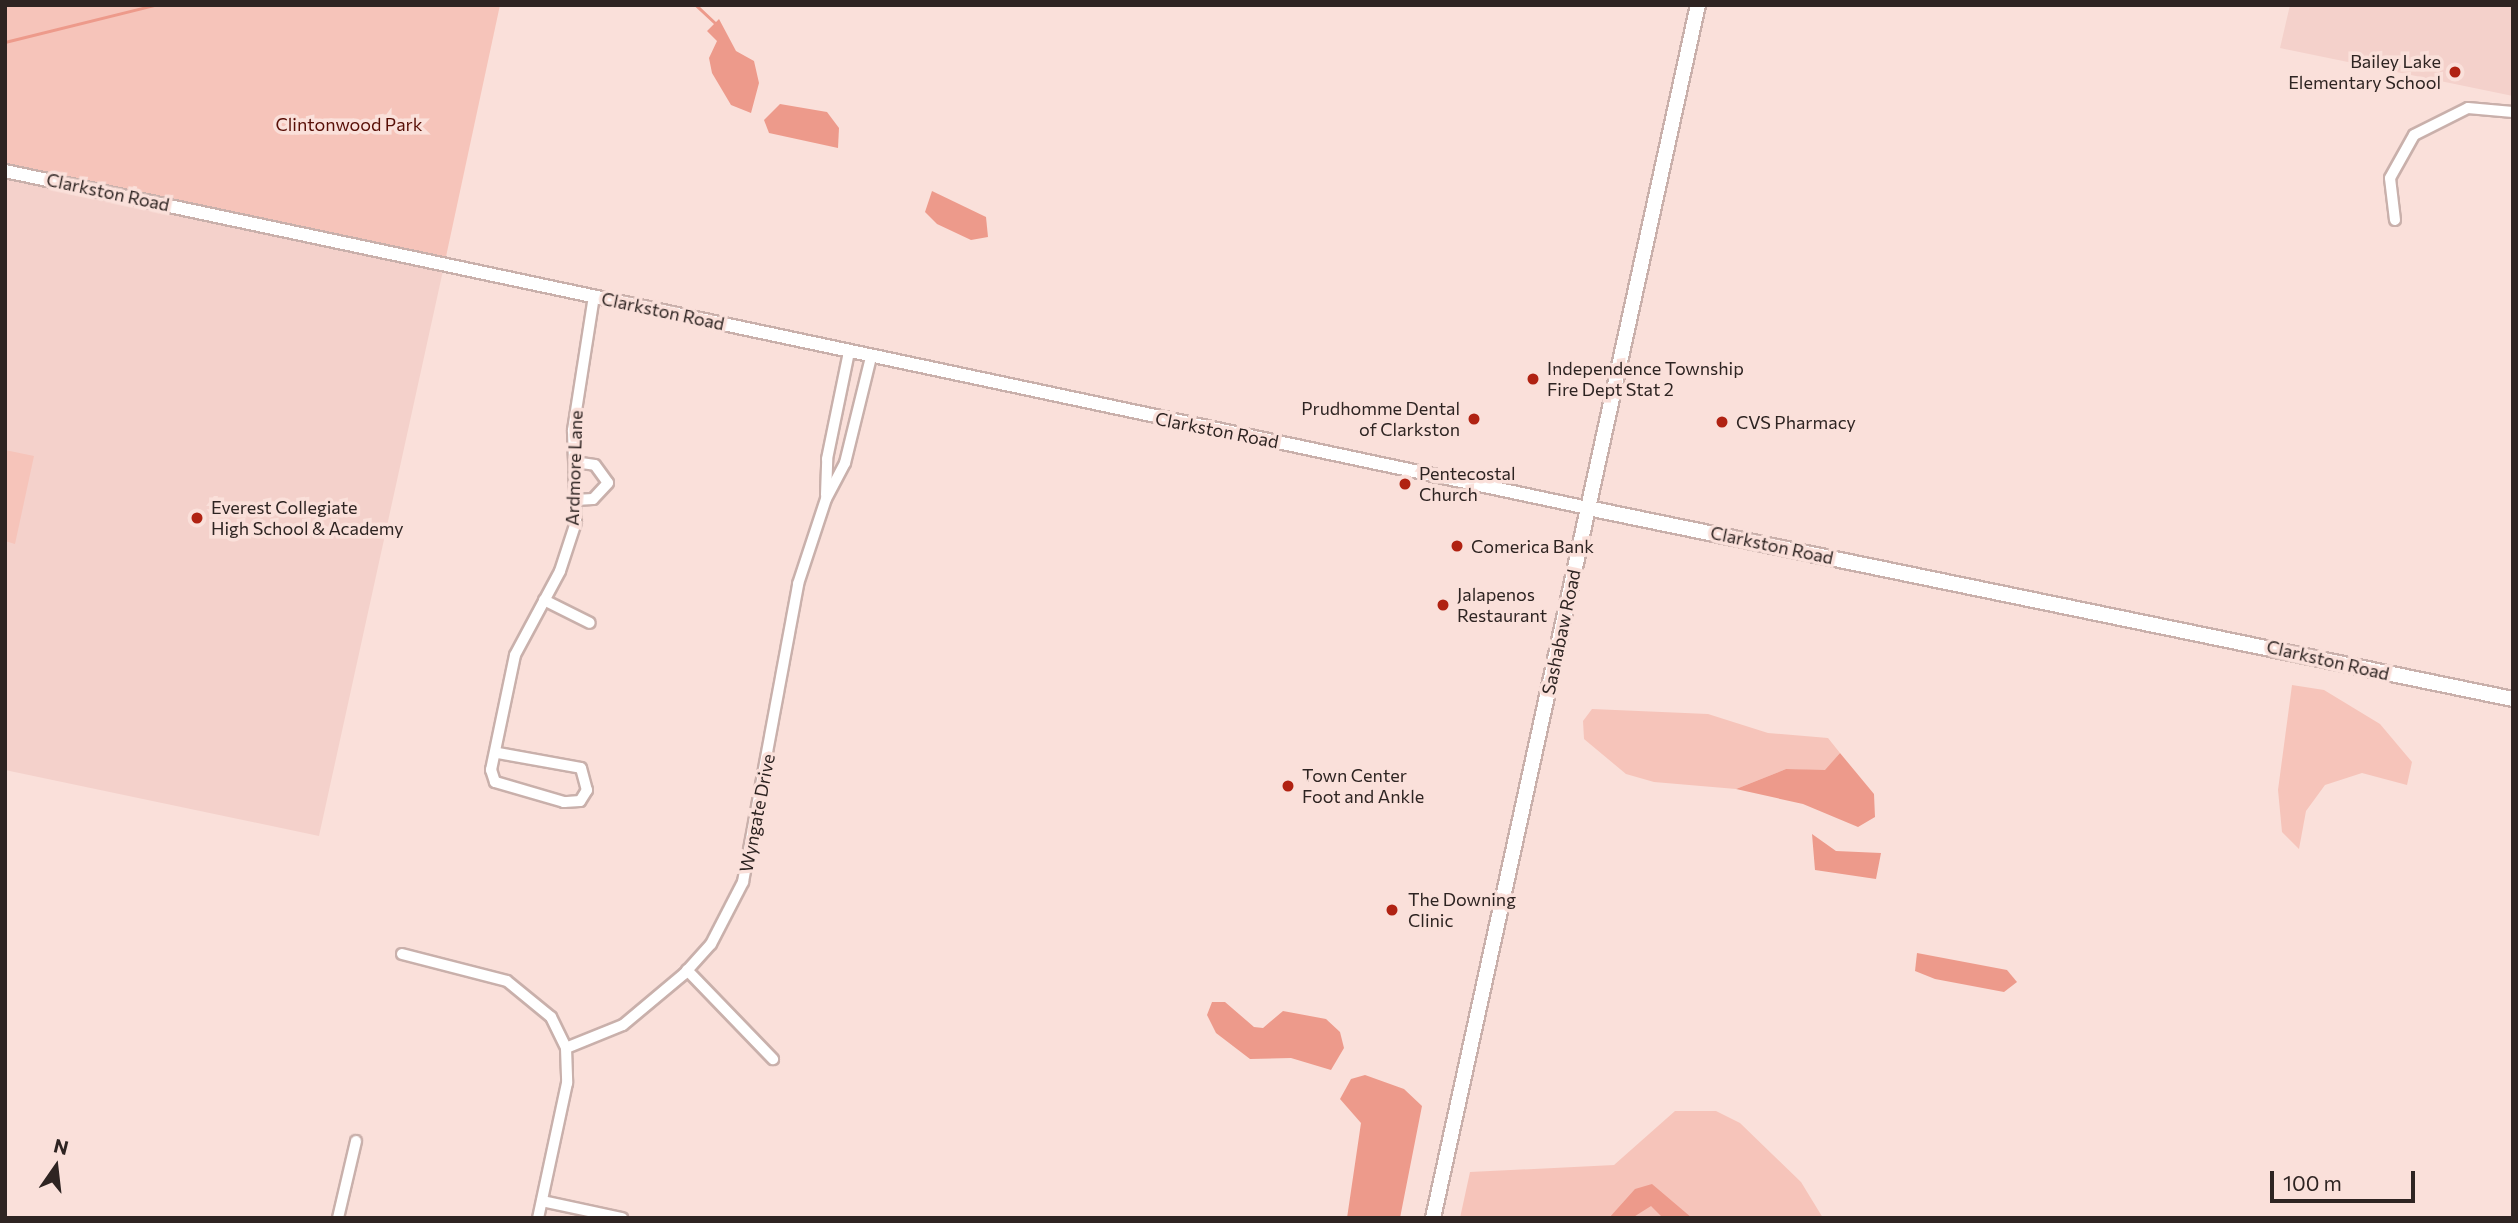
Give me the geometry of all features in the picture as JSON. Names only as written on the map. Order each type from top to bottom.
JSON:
[{"type":"main road","name":"Sashabaw Road","points":[[1433,1218],[1698,5]]},
{"type":"main road","name":"Clarkston Road","points":[[1588,508],[2513,699]]},
{"type":"street","points":[[2395,220],[2390,178],[2414,135],[2468,108],[2513,112]]},
{"type":"street","name":"Clarkston Road","points":[[5,171],[1588,508]]},
{"type":"street","name":"Ardmore Lane","points":[[498,753],[581,768],[587,790],[580,801],[564,803],[495,782],[491,770],[498,753],[515,655],[544,600],[576,522],[574,462],[594,296]]},
{"type":"street","name":"Wyngate Drive","points":[[826,499],[827,459],[849,352]]},
{"type":"street","name":"Wyngate Drive","points":[[566,1048],[623,1025],[687,970],[716,935],[749,864],[792,612],[826,499],[845,463],[871,357]]},
{"type":"street","points":[[574,462],[595,465],[608,483],[593,499],[575,500]]},
{"type":"street","points":[[544,600],[590,623]]},
{"type":"street","points":[[402,954],[488,973],[527,992],[566,1048],[565,1103],[538,1218]]},
{"type":"street","points":[[687,970],[773,1059]]},
{"type":"street","points":[[338,1218],[356,1141]]},
{"type":"street","points":[[542,1201],[622,1218]]},
{"type":"shaded area","name":"Bailey Lake Elementary School","points":[[2290,5],[2513,5],[2513,96],[2280,48]]},
{"type":"shaded area","points":[[719,19],[736,51],[754,61],[759,83],[751,113],[731,105],[712,73],[709,58],[717,41],[707,31]]},
{"type":"shaded area","points":[[780,104],[827,112],[839,128],[838,148],[769,133],[764,120]]},
{"type":"shaded area","name":"Everest Collegiate High School & Academy","points":[[5,171],[444,266],[319,836],[5,770]]},
{"type":"shaded area","points":[[932,191],[986,217],[988,237],[971,240],[937,224],[925,212]]},
{"type":"shaded area","points":[[1840,753],[1874,794],[1875,817],[1858,827],[1803,804],[1736,789],[1786,769],[1825,770]]},
{"type":"shaded area","points":[[1812,834],[1836,851],[1881,853],[1876,879],[1815,870]]},
{"type":"shaded area","points":[[1917,953],[2007,970],[2017,982],[2004,992],[1935,979],[1915,971]]},
{"type":"shaded area","points":[[1212,1002],[1225,1002],[1254,1027],[1263,1028],[1283,1011],[1326,1019],[1340,1032],[1344,1048],[1331,1070],[1291,1058],[1250,1059],[1216,1033],[1207,1015]]},
{"type":"shaded area","points":[[1365,1075],[1404,1089],[1422,1106],[1400,1218],[1347,1218],[1361,1123],[1340,1099],[1351,1079]]},
{"type":"shaded area","points":[[1652,1184],[1692,1218],[1663,1218],[1651,1206],[1632,1218],[1609,1218],[1635,1189]]},
{"type":"green space","name":"Clintonwood Park","points":[[5,5],[500,5],[444,266],[5,171]]},
{"type":"green space","points":[[5,450],[34,456],[15,544],[5,541]]},
{"type":"green space","points":[[2292,685],[2324,690],[2380,724],[2412,762],[2407,785],[2362,773],[2325,785],[2306,811],[2299,849],[2282,832],[2278,790]]},
{"type":"green space","points":[[1592,709],[1708,714],[1768,733],[1828,738],[1840,753],[1825,771],[1786,769],[1736,789],[1654,782],[1626,774],[1584,739],[1583,721]]},
{"type":"green space","points":[[1675,1111],[1716,1111],[1740,1123],[1801,1182],[1823,1218],[1460,1218],[1470,1172],[1614,1165]]},
{"type":"waterway","points":[[5,42],[155,5]]},
{"type":"waterway","points":[[696,5],[715,23]]},
{"type":"place","name":"Bailey Lake Elementary School","points":[[2455,72]]},
{"type":"place","name":"Independence Township Fire Dept Stat 2","points":[[1533,379]]},
{"type":"place","name":"Prudhomme Dental of Clarkston","points":[[1474,419]]},
{"type":"place","name":"CVS Pharmacy","points":[[1722,422]]},
{"type":"place","name":"Pentecostal Church","points":[[1405,484]]},
{"type":"place","name":"Everest Collegiate High School & Academy","points":[[197,518]]},
{"type":"place","name":"Comerica Bank","points":[[1457,546]]},
{"type":"place","name":"Jalapenos Restaurant","points":[[1443,605]]},
{"type":"place","name":"Town Center Foot and Ankle","points":[[1288,786]]},
{"type":"place","name":"The Downing Clinic","points":[[1392,910]]}]
